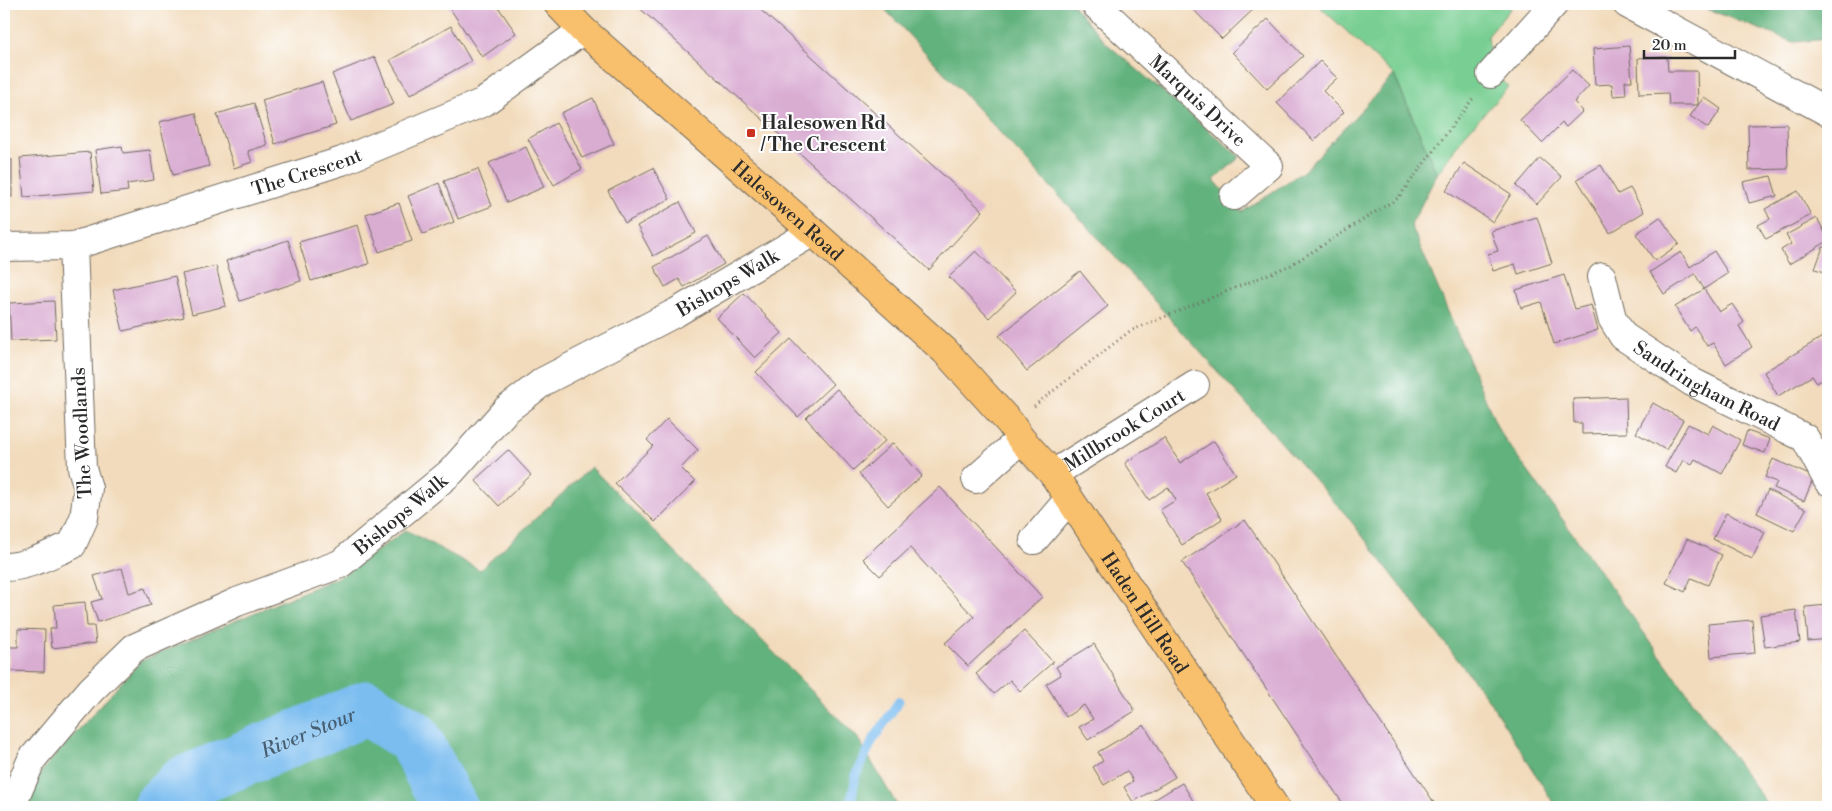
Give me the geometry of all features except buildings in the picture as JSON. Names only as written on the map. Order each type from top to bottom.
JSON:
[{"type":"main road","name":"Halesowen Road","points":[[558,4],[583,30],[945,351],[1016,431]]},
{"type":"main road","name":"Haden Hill Road","points":[[1016,431],[1052,474],[1069,498],[1275,807]]},
{"type":"street","name":"Marquis Drive","points":[[1095,4],[1269,166],[1234,196]]},
{"type":"street","points":[[1491,74],[1554,4]]},
{"type":"street","points":[[1627,4],[1828,112]]},
{"type":"street","name":"The Crescent","points":[[4,247],[72,246],[342,161],[484,102],[583,30]]},
{"type":"street","name":"Bishops Walk","points":[[11,807],[32,759],[91,690],[134,648],[237,602],[340,564],[451,472],[506,410],[544,381],[676,312],[813,232]]},
{"type":"street","name":"The Woodlands","points":[[4,567],[16,567],[72,545],[84,518],[88,488],[82,468],[72,246]]},
{"type":"street","name":"Sandringham Road","points":[[1602,277],[1612,318],[1622,336],[1692,382],[1805,438],[1828,481]]},
{"type":"street","name":"Millbrook Court","points":[[1052,474],[1195,385]]},
{"type":"street","points":[[976,479],[1016,431]]},
{"type":"street","points":[[1034,540],[1069,498]]},
{"type":"path","points":[[1016,431],[1026,413],[1130,331],[1291,265],[1398,198],[1491,74]]},
{"type":"green space","points":[[880,4],[1072,4],[1106,43],[1240,157],[1214,180],[1242,212],[1304,171],[1394,75],[1437,174],[1411,225],[1499,431],[1769,807],[1556,807],[1491,703],[1347,516],[1089,228]]},
{"type":"green space","points":[[1317,4],[1514,4],[1488,36],[1491,74],[1509,86],[1464,136],[1437,174],[1394,75]]},
{"type":"green space","points":[[1694,4],[1828,4],[1828,39],[1793,42]]},
{"type":"green space","points":[[591,467],[857,737],[898,807],[26,807],[43,769],[141,661],[343,575],[406,530],[480,570]]},
{"type":"waterway","points":[[850,807],[856,775],[873,740],[899,701]]},
{"type":"waterway","name":"River Stour","points":[[160,807],[183,784],[367,708],[413,737],[450,807]]},
{"type":"place","name":"Halesowen Rd / The Crescent","points":[[751,133]]}]
